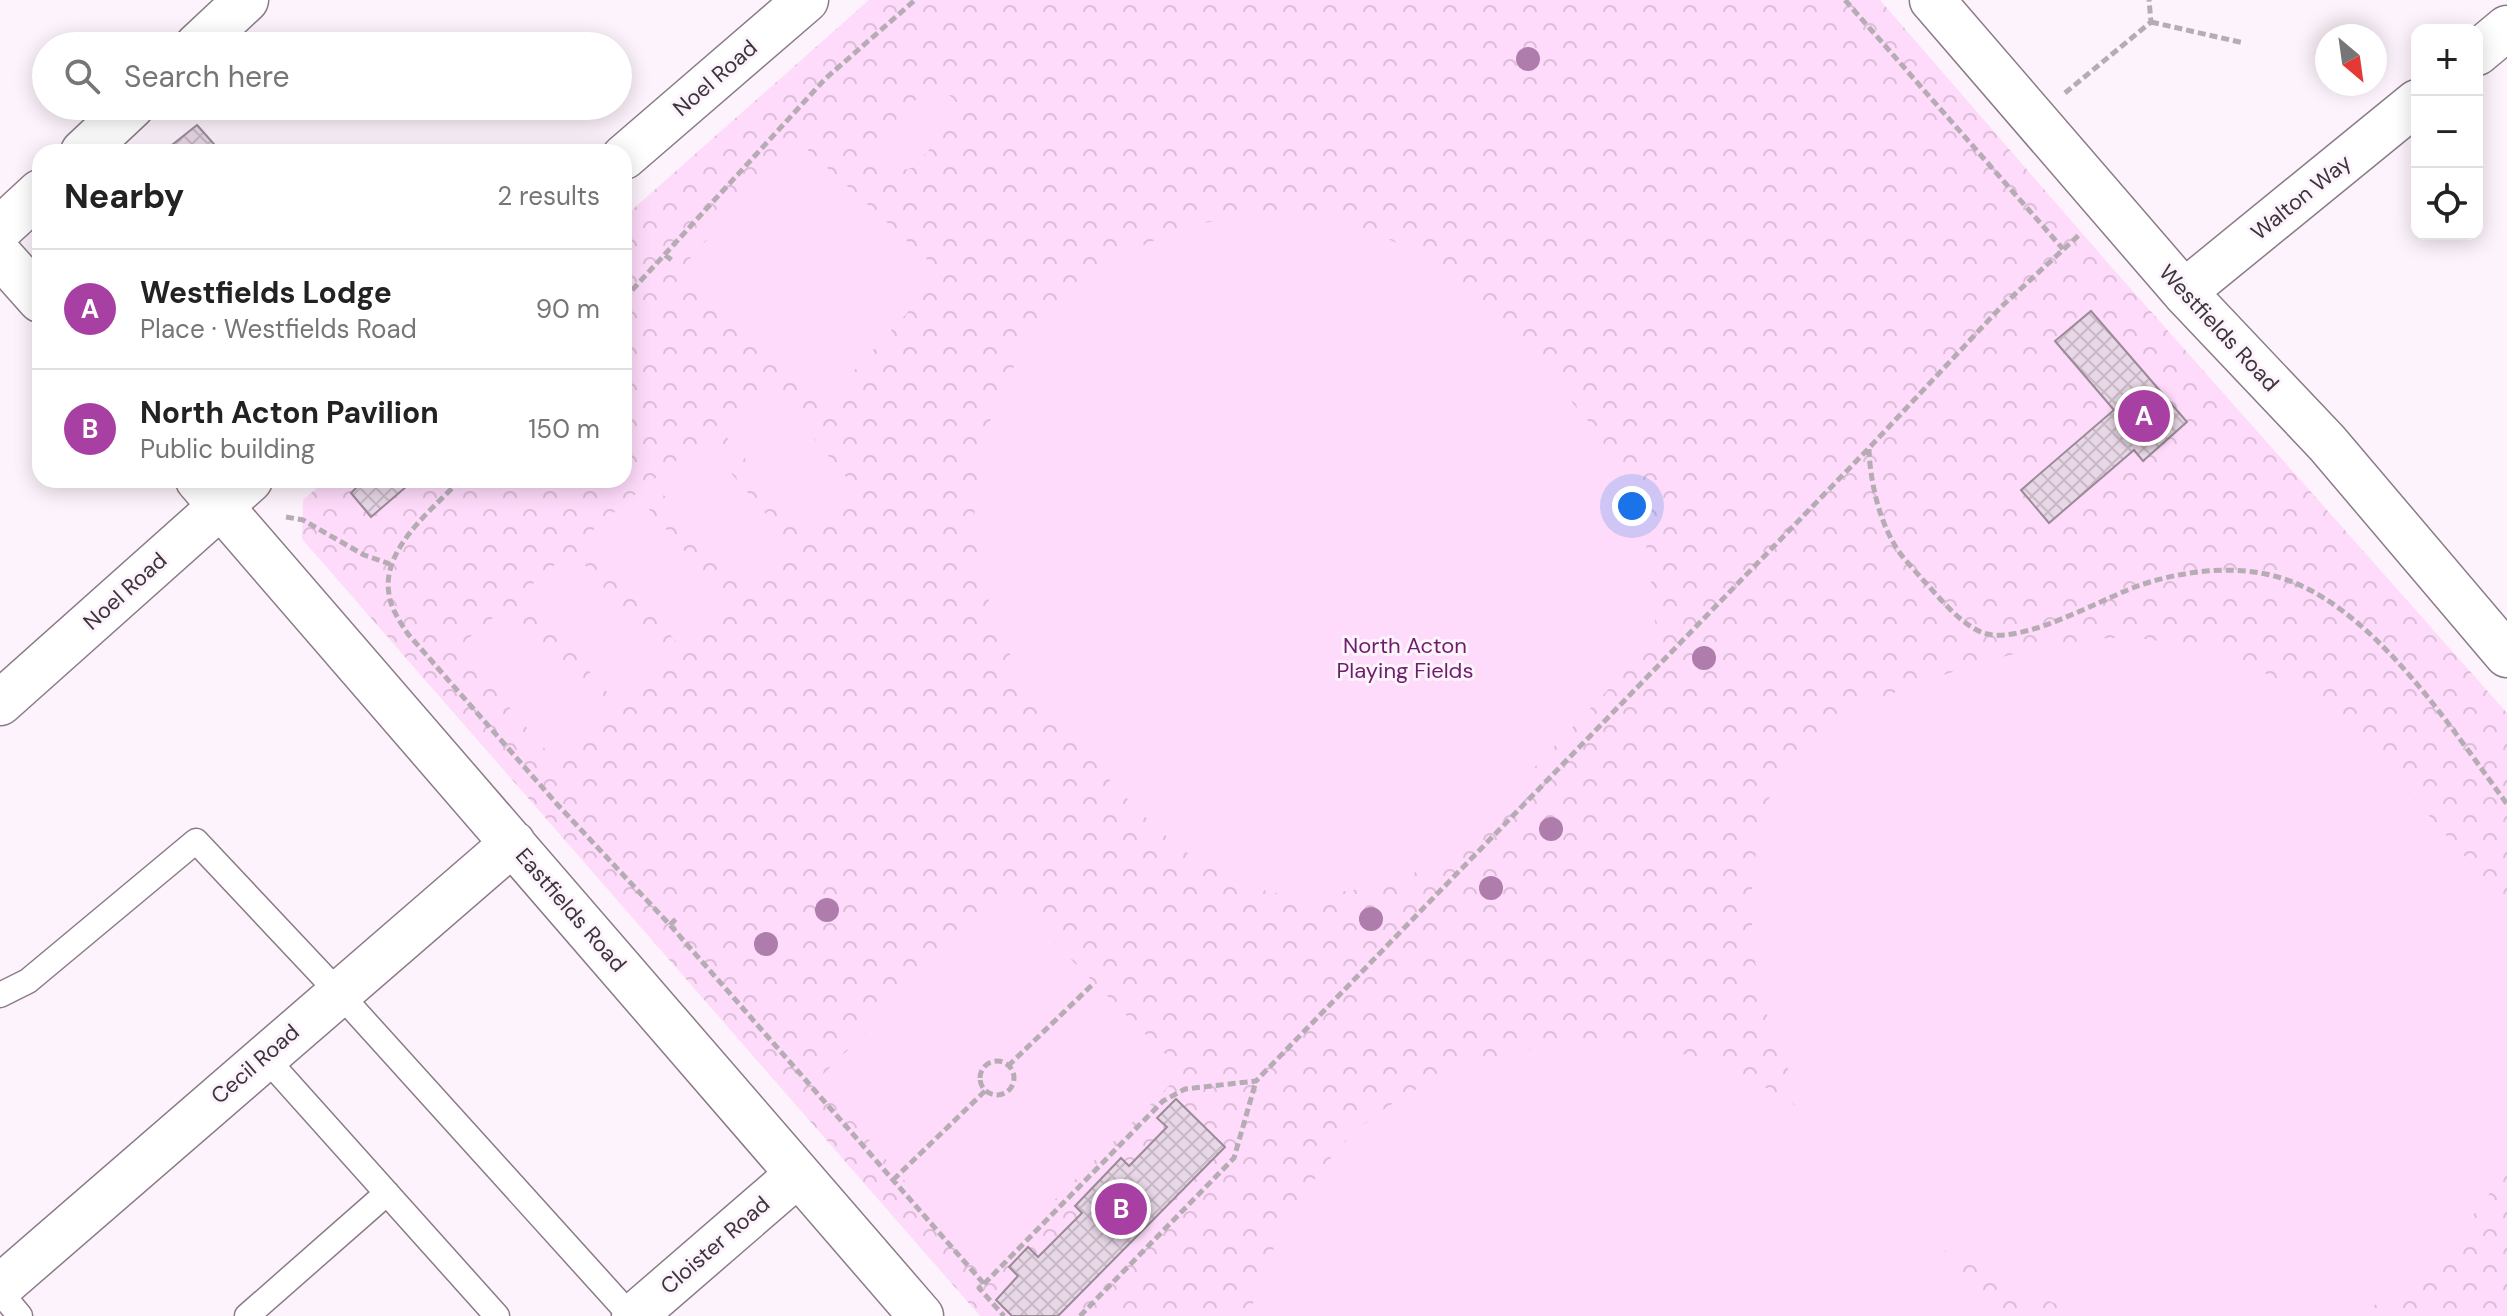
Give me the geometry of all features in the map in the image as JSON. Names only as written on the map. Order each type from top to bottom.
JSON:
[{"type":"street","points":[[212,32],[246,0]]},
{"type":"street","name":"Noel Road","points":[[632,150],[806,0]]},
{"type":"street","name":"Westfields Road","points":[[1932,0],[2184,292],[2327,443],[2507,655]]},
{"type":"street","points":[[2483,48],[2507,28]]},
{"type":"street","name":"Walton Way","points":[[2184,292],[2411,107]]},
{"type":"street","points":[[92,144],[117,120]]},
{"type":"street","points":[[0,229],[32,199]]},
{"type":"street","points":[[0,255],[32,291]]},
{"type":"street","name":"Noel Road","points":[[0,703],[223,488]]},
{"type":"street","name":"Eastfields Road","points":[[223,488],[513,843],[921,1316]]},
{"type":"street","name":"Cecil Road","points":[[0,1290],[264,1056],[513,843]]},
{"type":"street","name":"Cloister Road","points":[[632,1316],[797,1175]]},
{"type":"lane","points":[[0,995],[28,981],[196,841],[338,992],[632,1316]]},
{"type":"lane","points":[[264,1056],[497,1316]]},
{"type":"lane","points":[[247,1316],[387,1193]]},
{"type":"lane","points":[[0,1290],[20,1316]]},
{"type":"path","points":[[632,290],[825,79],[915,0]]},
{"type":"path","points":[[1845,0],[2063,249]]},
{"type":"path","points":[[2149,0],[2151,22]]},
{"type":"path","points":[[2034,119],[2151,22]]},
{"type":"path","points":[[2151,22],[2244,43]]},
{"type":"path","points":[[1080,1316],[1234,1158],[1256,1081],[1869,448],[2001,307],[2110,208]]},
{"type":"path","points":[[665,255],[673,261]]},
{"type":"path","points":[[1869,448],[1869,464],[1893,544],[1963,621],[1981,632],[1994,636],[2034,629],[2137,587],[2177,576],[2212,571],[2246,571],[2278,577],[2336,604],[2404,669],[2507,804]]},
{"type":"path","points":[[453,488],[390,564],[389,596],[396,615],[414,640],[556,803],[670,925],[984,1284]]},
{"type":"path","points":[[282,516],[303,520],[364,555],[390,564]]},
{"type":"path","points":[[414,640],[422,634]]},
{"type":"path","points":[[670,925],[678,917]]},
{"type":"path","points":[[1008,1066],[1094,983]]},
{"type":"path","points":[[992,1062],[1008,1066],[1013,1074],[1009,1090],[1002,1095],[985,1091],[980,1075],[984,1067],[992,1062]]},
{"type":"path","points":[[1004,1316],[979,1288],[1163,1101],[1185,1089],[1256,1081]]},
{"type":"path","points":[[893,1180],[985,1091]]},
{"type":"green space","name":"North Acton Playing Fields","points":[[869,0],[1880,0],[2107,262],[2507,713],[2507,1316],[980,1316],[302,539],[303,500],[317,488],[632,488],[632,210]]},
{"type":"green space","points":[[934,90],[955,100],[956,116],[951,125],[913,167],[901,170],[889,166],[881,157],[883,137],[924,92]]},
{"type":"green space","points":[[798,141],[943,274],[828,399],[683,266]]},
{"type":"green space","points":[[1280,216],[1331,221],[1380,235],[1424,256],[1478,294],[1589,422],[1613,457],[1635,503],[1648,553],[1656,630],[1653,642],[1491,814],[1453,849],[1415,873],[1396,880],[1310,896],[1258,889],[1204,864],[1156,827],[1113,784],[1045,709],[1020,672],[991,608],[975,532],[976,488],[983,444],[997,402],[1017,361],[1042,325],[1072,292],[1120,257],[1168,235],[1236,217]]},
{"type":"green space","points":[[767,383],[858,491],[809,533],[717,426]]},
{"type":"green space","points":[[702,439],[794,547],[744,589],[652,481]]},
{"type":"green space","points":[[636,494],[728,602],[678,644],[586,536]]},
{"type":"green space","points":[[572,550],[664,658],[614,700],[522,593]]},
{"type":"green space","points":[[508,605],[600,713],[550,755],[458,647]]},
{"type":"green space","points":[[2130,637],[2216,654],[2270,675],[2320,705],[2374,751],[2507,906],[2507,1159],[2488,1196],[2443,1253],[2413,1280],[2358,1316],[2087,1316],[2015,1288],[1944,1250],[1990,1316],[1250,1316],[1262,1275],[1281,1235],[1337,1150],[1390,1105],[1470,1065],[1513,1052],[1557,1045],[1602,1043],[1646,1047],[1727,1068],[1820,1121],[1782,1056],[1761,992],[1755,960],[1752,893],[1755,860],[1767,805],[1786,763],[1800,746],[1828,724],[1878,699],[1913,686],[2028,651]]},
{"type":"green space","points":[[1007,895],[1183,1072],[983,1271],[817,1080]]},
{"type":"building","points":[[197,125],[214,144],[173,144]]},
{"type":"building","points":[[2091,311],[2187,422],[2143,461],[2134,450],[2049,523],[2021,490],[2114,410],[2055,341]]},
{"type":"building","points":[[356,488],[405,488],[371,517],[351,493]]},
{"type":"building","points":[[1176,1099],[1225,1147],[1058,1316],[1012,1316],[996,1300],[1018,1276],[1009,1267],[1028,1247],[1038,1257],[1082,1213],[1075,1206],[1121,1158],[1129,1166],[1167,1127],[1157,1118]]},
{"type":"place","name":"Westfields Lodge","points":[[2144,416]]},
{"type":"place","name":"North Acton Pavilion","points":[[1121,1209]]}]
